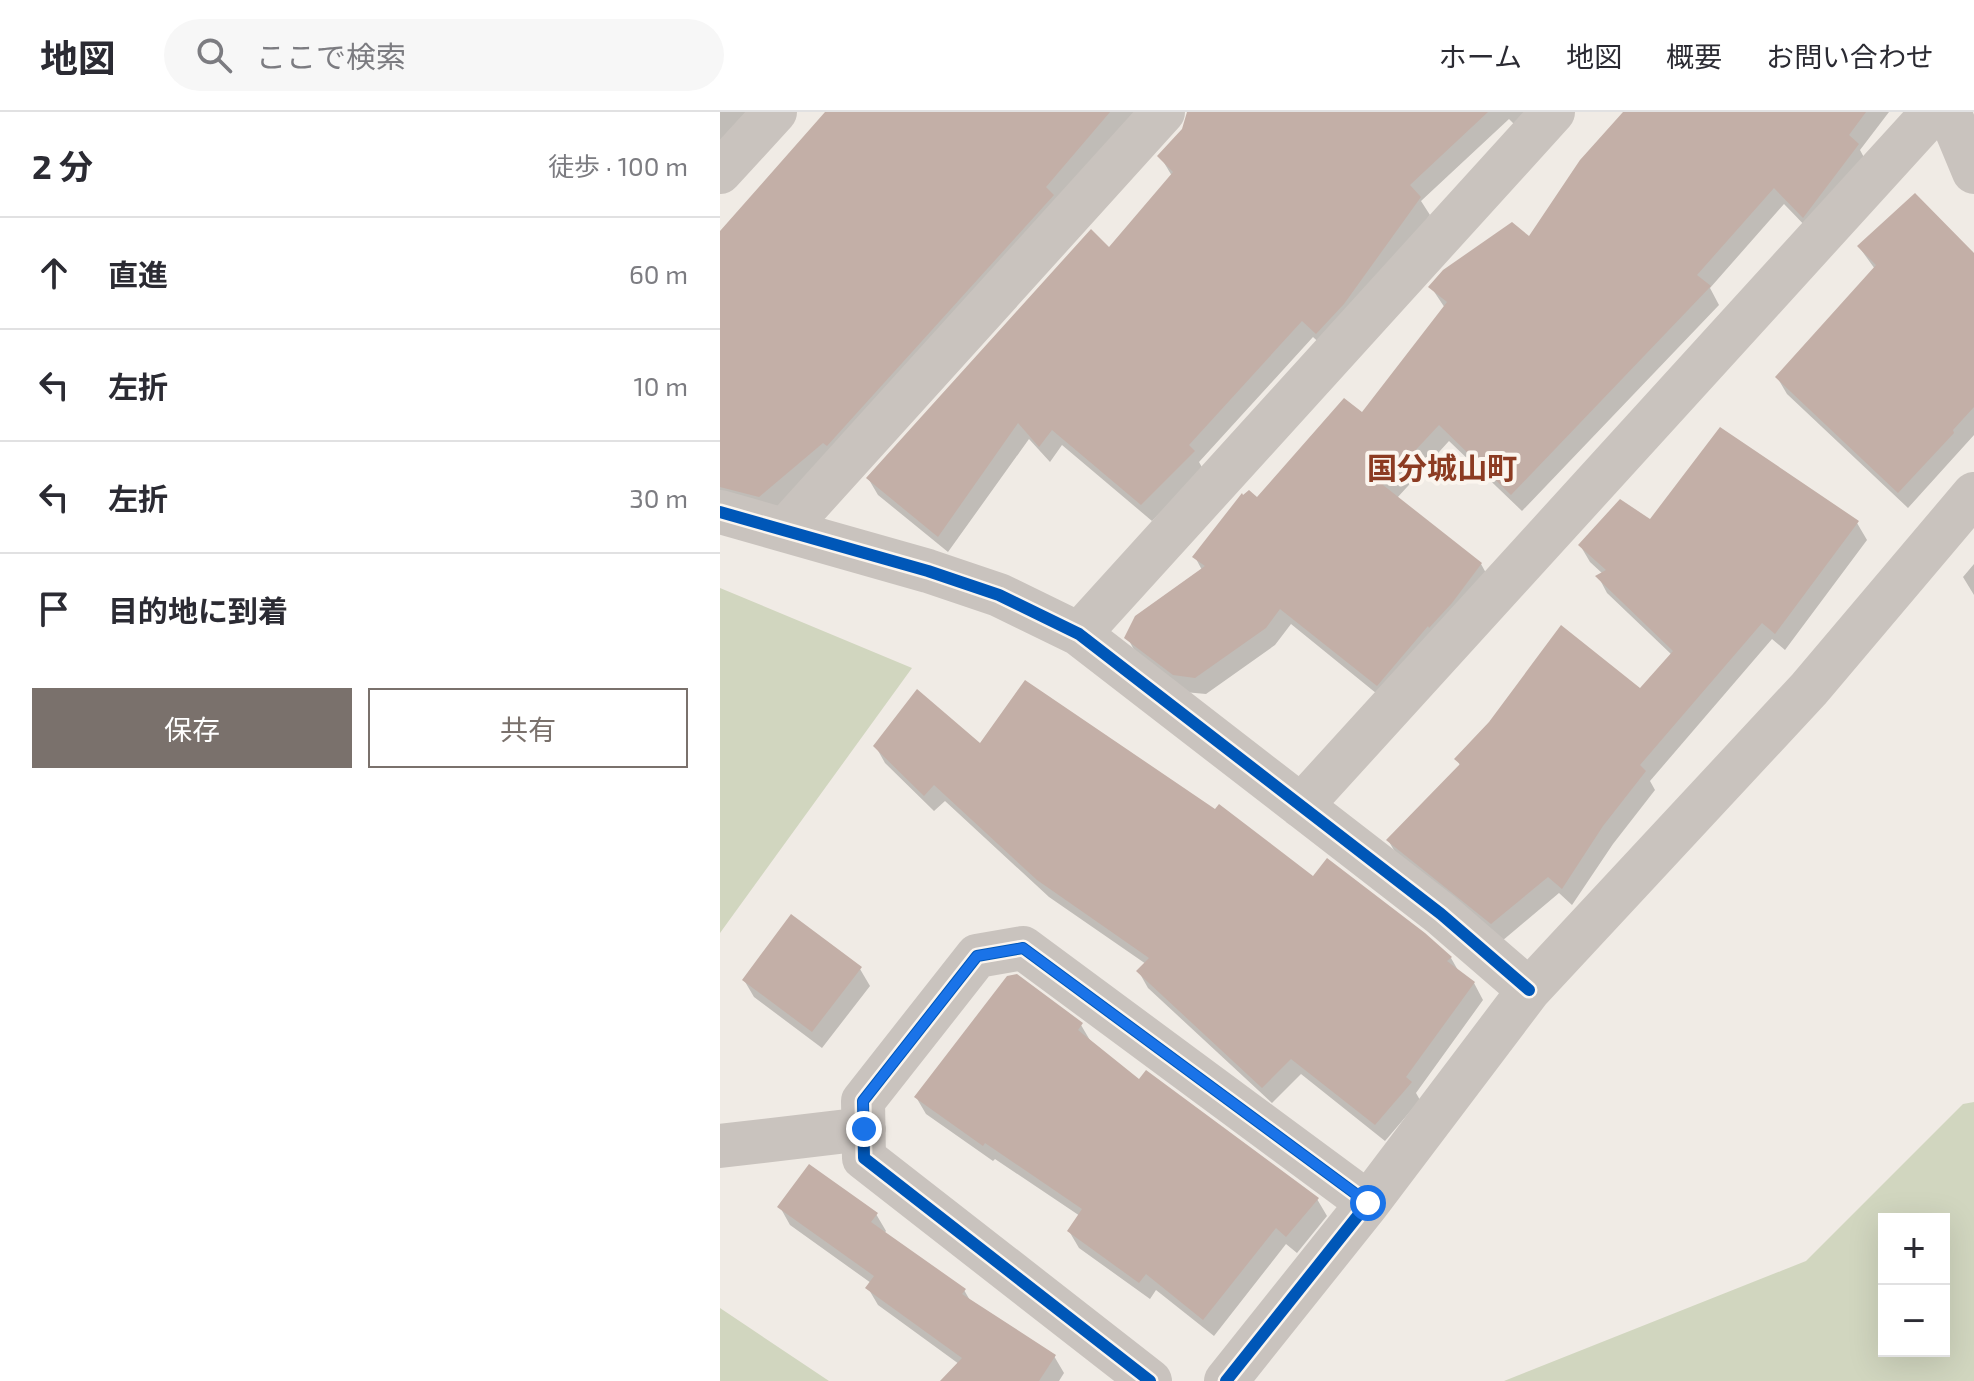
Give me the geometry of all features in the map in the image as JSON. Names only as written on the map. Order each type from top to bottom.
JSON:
[{"type":"street","points":[[720,172],[775,112]]},
{"type":"street","points":[[785,530],[1163,112]]},
{"type":"street","points":[[1079,634],[1553,112]]},
{"type":"street","points":[[1301,806],[1933,112]]},
{"type":"street","points":[[1949,112],[1974,172]]},
{"type":"street","points":[[1226,1381],[1368,1203],[1529,990],[1809,689],[1974,494]]},
{"type":"street","points":[[720,512],[928,571],[999,595],[1079,634],[1441,914],[1529,990]]},
{"type":"street","points":[[1150,1381],[864,1158],[863,1101],[977,956],[1023,948],[1368,1203]]},
{"type":"street","points":[[720,1146],[864,1129]]},
{"type":"green space","points":[[720,588],[912,668],[720,933]]},
{"type":"green space","points":[[1974,1102],[1974,1381],[1504,1381],[1806,1261],[1963,1104]]},
{"type":"green space","points":[[720,1308],[829,1381],[720,1381]]},
{"type":"building","points":[[825,112],[1110,112],[1046,187],[1054,195],[827,446],[823,443],[759,497],[720,487],[720,231]]},
{"type":"building","points":[[1187,112],[1488,112],[1410,185],[1421,197],[1344,304],[1316,334],[1302,321],[1189,445],[1195,451],[1141,505],[1052,430],[1039,447],[1018,423],[938,537],[866,478],[1091,229],[1109,247],[1173,172],[1157,156],[1182,129]]},
{"type":"building","points":[[1623,112],[1866,112],[1849,135],[1859,144],[1803,218],[1774,188],[1697,275],[1711,286],[1511,495],[1439,425],[1383,485],[1482,563],[1452,603],[1377,686],[1280,609],[1266,628],[1195,678],[1173,675],[1124,638],[1135,616],[1205,566],[1192,557],[1242,493],[1249,490],[1257,497],[1344,398],[1362,412],[1447,302],[1428,287],[1443,270],[1512,222],[1529,236],[1580,160]]},
{"type":"building","points":[[1915,193],[1974,253],[1974,407],[1898,493],[1775,377],[1876,265],[1857,246]]},
{"type":"building","points":[[1720,427],[1859,521],[1775,634],[1762,623],[1640,765],[1646,771],[1603,826],[1562,889],[1548,877],[1491,924],[1386,840],[1460,764],[1454,759],[1489,722],[1561,625],[1640,688],[1673,651],[1595,576],[1606,570],[1578,545],[1620,499],[1650,519]]},
{"type":"building","points":[[1025,680],[1215,809],[1219,804],[1313,876],[1327,858],[1425,933],[1452,957],[1447,961],[1475,982],[1406,1077],[1412,1082],[1375,1125],[1291,1059],[1262,1088],[1136,971],[1149,958],[1037,880],[934,785],[924,796],[873,746],[917,689],[980,743]]},
{"type":"building","points":[[791,914],[862,967],[812,1032],[742,980]]},
{"type":"building","points":[[1017,974],[1083,1023],[1078,1030],[1139,1079],[1146,1070],[1319,1198],[1286,1237],[1276,1228],[1203,1320],[1146,1274],[1139,1283],[1067,1231],[1082,1209],[985,1143],[983,1146],[914,1097],[1007,976]]},
{"type":"building","points":[[809,1164],[878,1213],[871,1222],[966,1289],[962,1294],[1056,1355],[1039,1381],[940,1381],[962,1358],[865,1288],[874,1276],[777,1207]]},
{"type":"cycle path","points":[[720,512],[928,571],[999,595],[1079,634],[1441,914],[1529,990]]},
{"type":"cycle path","points":[[1150,1381],[864,1158],[863,1101],[977,956],[1023,948],[1368,1203],[1226,1381]]},
{"type":"district","name":"国分城山町","points":[[1442,467]]},
{"type":"route","points":[[864,1129],[863,1101],[977,956],[1023,948],[1368,1203]]}]
